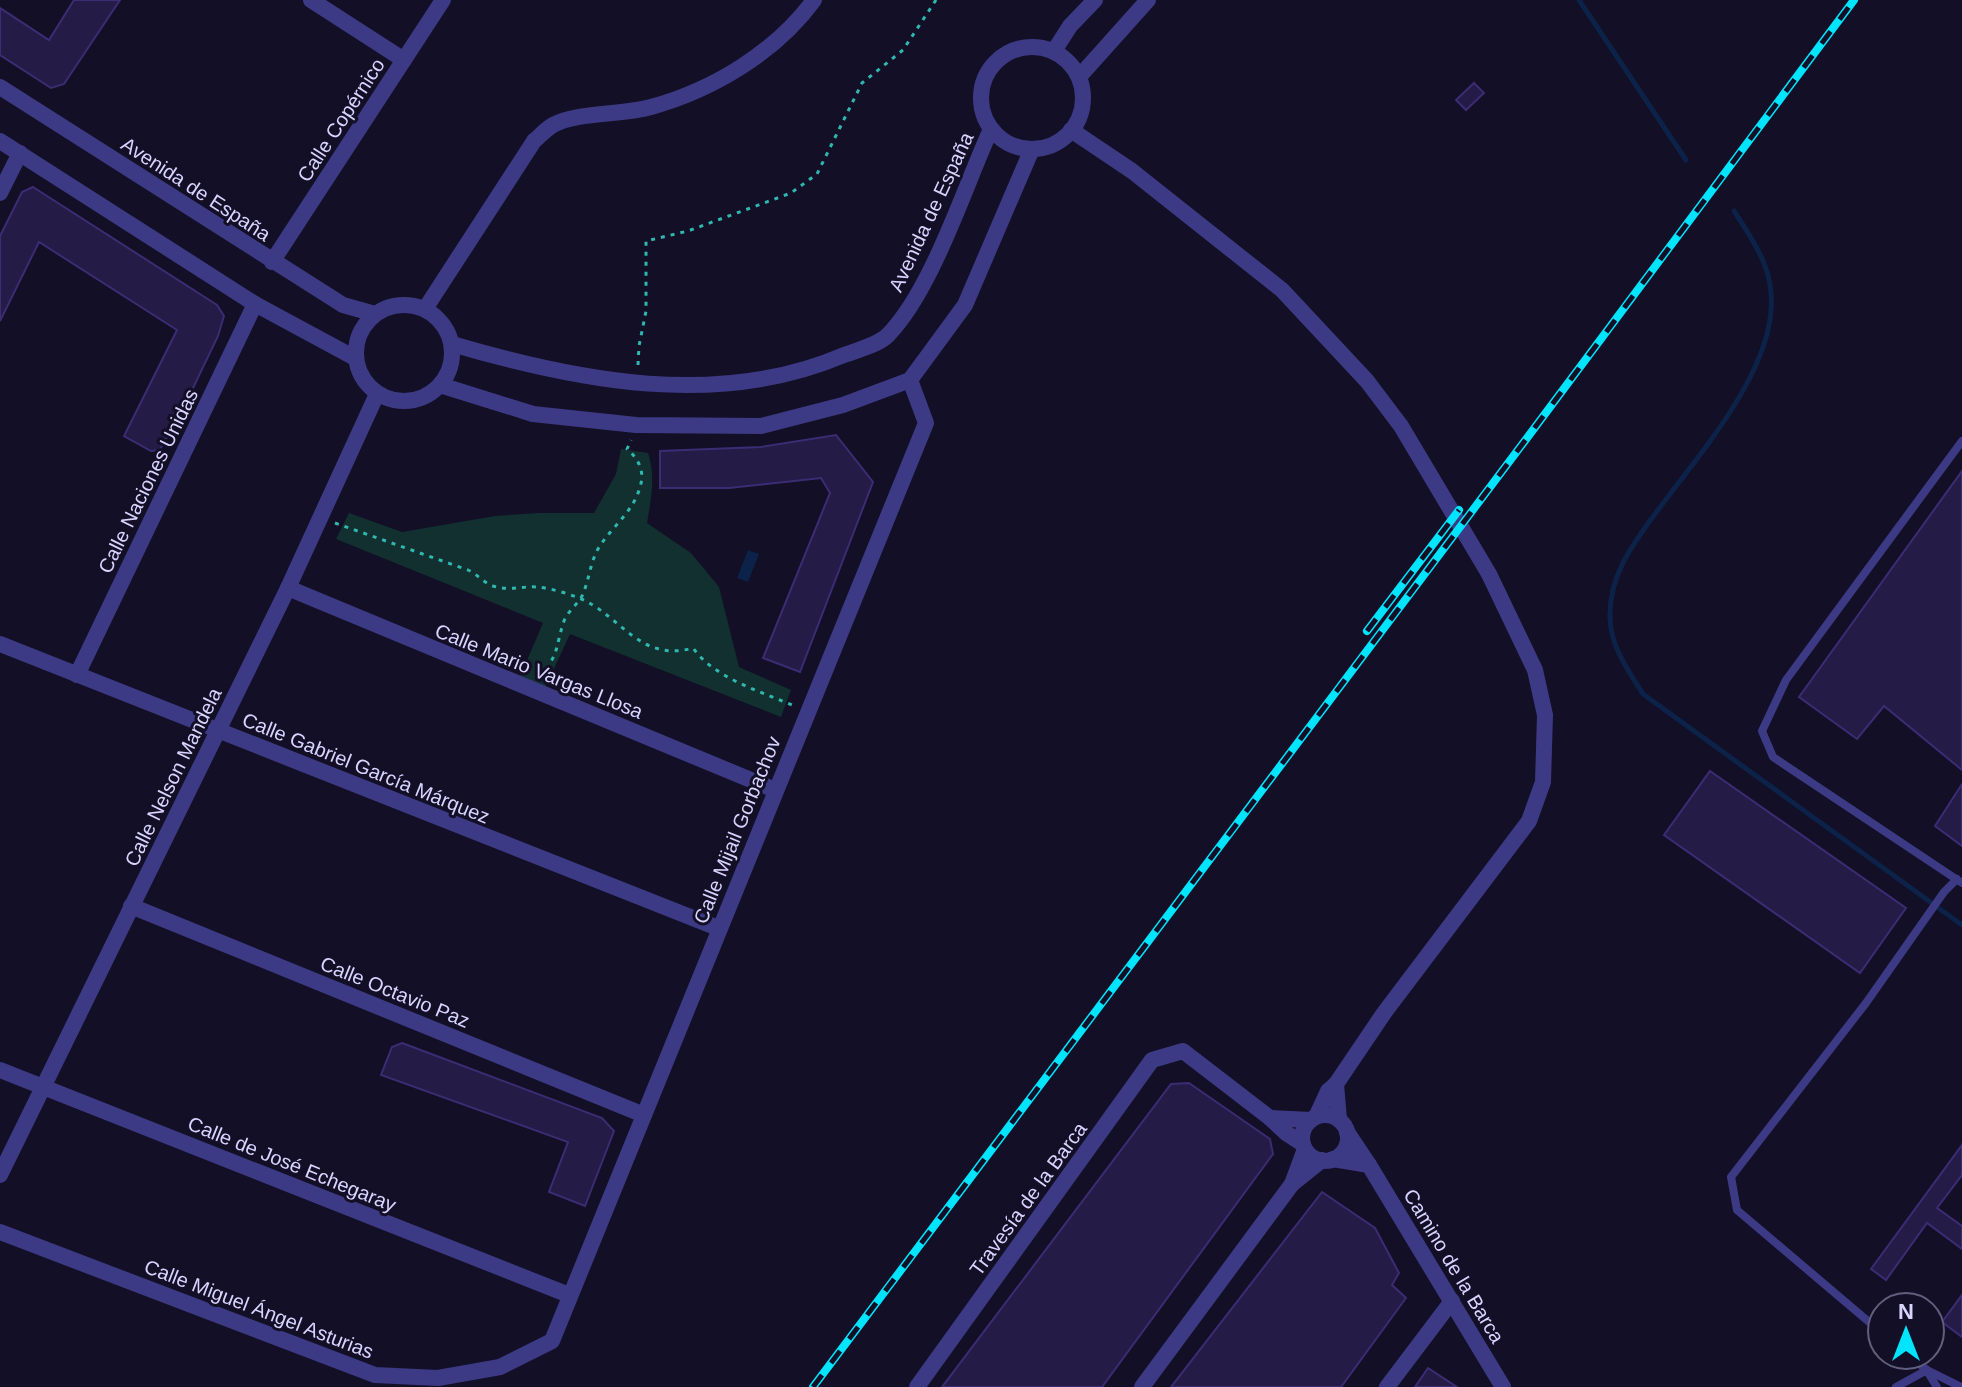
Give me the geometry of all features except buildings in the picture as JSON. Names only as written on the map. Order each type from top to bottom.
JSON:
[{"type":"street","points":[[311,0],[404,60]]},
{"type":"street","name":"Calle Copérnico","points":[[272,262],[443,0]]},
{"type":"street","points":[[425,309],[534,141],[554,124],[575,118],[650,108],[709,86],[764,51],[814,0]]},
{"type":"street","points":[[1054,51],[1070,26],[1095,0]]},
{"type":"street","points":[[1079,77],[1148,0]]},
{"type":"street","points":[[1038,47],[1054,51],[1079,77],[1083,93],[1082,110],[1064,138],[1049,146],[1032,149],[1002,140],[983,114],[980,97],[984,80],[992,65],[1005,54],[1021,48],[1038,47]]},
{"type":"street","name":"Avenida de España","points":[[0,87],[343,305],[375,314]]},
{"type":"street","name":"Avenida de España","points":[[452,344],[515,363],[637,385],[718,386],[810,370],[886,338],[908,311],[991,129]]},
{"type":"street","points":[[1071,130],[1132,171],[1282,290],[1367,381],[1401,426],[1489,574],[1535,670],[1545,715],[1543,782],[1529,821],[1328,1091],[1303,1131],[1304,1146],[1292,1184],[1142,1387]]},
{"type":"street","points":[[0,141],[255,304],[355,358]]},
{"type":"street","points":[[440,385],[533,414],[636,425],[761,426],[843,405],[910,380],[965,305],[1032,149]]},
{"type":"street","points":[[0,193],[20,153]]},
{"type":"street","name":"Calle Naciones Unidas","points":[[77,675],[255,304]]},
{"type":"street","points":[[399,304],[425,309],[438,318],[447,330],[452,344],[448,373],[430,394],[403,401],[377,394],[366,384],[355,358],[356,341],[363,326],[375,314],[399,304]]},
{"type":"street","name":"Calle Mijail Gorbachov","points":[[569,1295],[926,423],[910,380]]},
{"type":"street","name":"Calle Nelson Mandela","points":[[0,1175],[41,1086],[219,731],[377,394]]},
{"type":"street","name":"Calle Mario Vargas Llosa","points":[[288,588],[775,790]]},
{"type":"street","name":"Calle Gabriel García Márquez","points":[[0,644],[718,928]]},
{"type":"street","name":"Calle Octavio Paz","points":[[131,906],[644,1115]]},
{"type":"street","name":"Travesía de la Barca","points":[[917,1387],[1152,1060],[1183,1051],[1270,1118]]},
{"type":"street","name":"Calle de José Echegaray","points":[[0,1070],[569,1295]]},
{"type":"street","points":[[1292,1184],[1346,1146],[1336,1084]]},
{"type":"street","points":[[1270,1118],[1325,1115],[1343,1126]]},
{"type":"street","points":[[1270,1118],[1314,1158],[1369,1165]]},
{"type":"street","name":"Camino de la Barca","points":[[1343,1126],[1503,1387]]},
{"type":"street","name":"Calle Miguel Ángel Asturias","points":[[0,1232],[375,1375],[438,1378],[500,1367],[552,1341],[569,1295]]},
{"type":"street","points":[[1387,1387],[1452,1301]]},
{"type":"lane","points":[[1866,1319],[1737,1210],[1731,1177],[1866,1003],[1944,892],[1959,881],[1773,757],[1762,731],[1786,680],[1962,441]]},
{"type":"lane","points":[[1896,1387],[1925,1371]]},
{"type":"lane","points":[[1929,1371],[1961,1387]]},
{"type":"path","points":[[637,385],[639,346],[646,311],[646,241],[688,231],[791,193],[817,174],[862,83],[903,50],[936,0]]},
{"type":"path","points":[[531,690],[552,663],[568,613],[581,599],[596,552],[625,517],[640,487],[642,472],[636,457],[627,449],[636,425]]},
{"type":"path","points":[[320,518],[468,570],[490,585],[503,588],[538,587],[581,599],[644,645],[678,652],[693,648],[702,661],[720,673],[807,712]]},
{"type":"green space","points":[[621,449],[648,453],[652,479],[647,523],[691,553],[719,587],[739,667],[791,690],[781,717],[570,634],[545,688],[519,679],[543,623],[336,539],[349,513],[402,532],[495,516],[594,513],[616,474]]},
{"type":"water","points":[[748,550],[759,554],[748,582],[737,578]]},
{"type":"waterway","points":[[1579,0],[1686,160]]},
{"type":"waterway","points":[[1734,211],[1767,271],[1771,293],[1770,322],[1762,351],[1731,410],[1630,549],[1613,588],[1610,617],[1613,638],[1643,694],[1962,925]]},
{"type":"railway","points":[[813,1387],[1854,0]]},
{"type":"railway","points":[[1367,631],[1459,510]]}]
